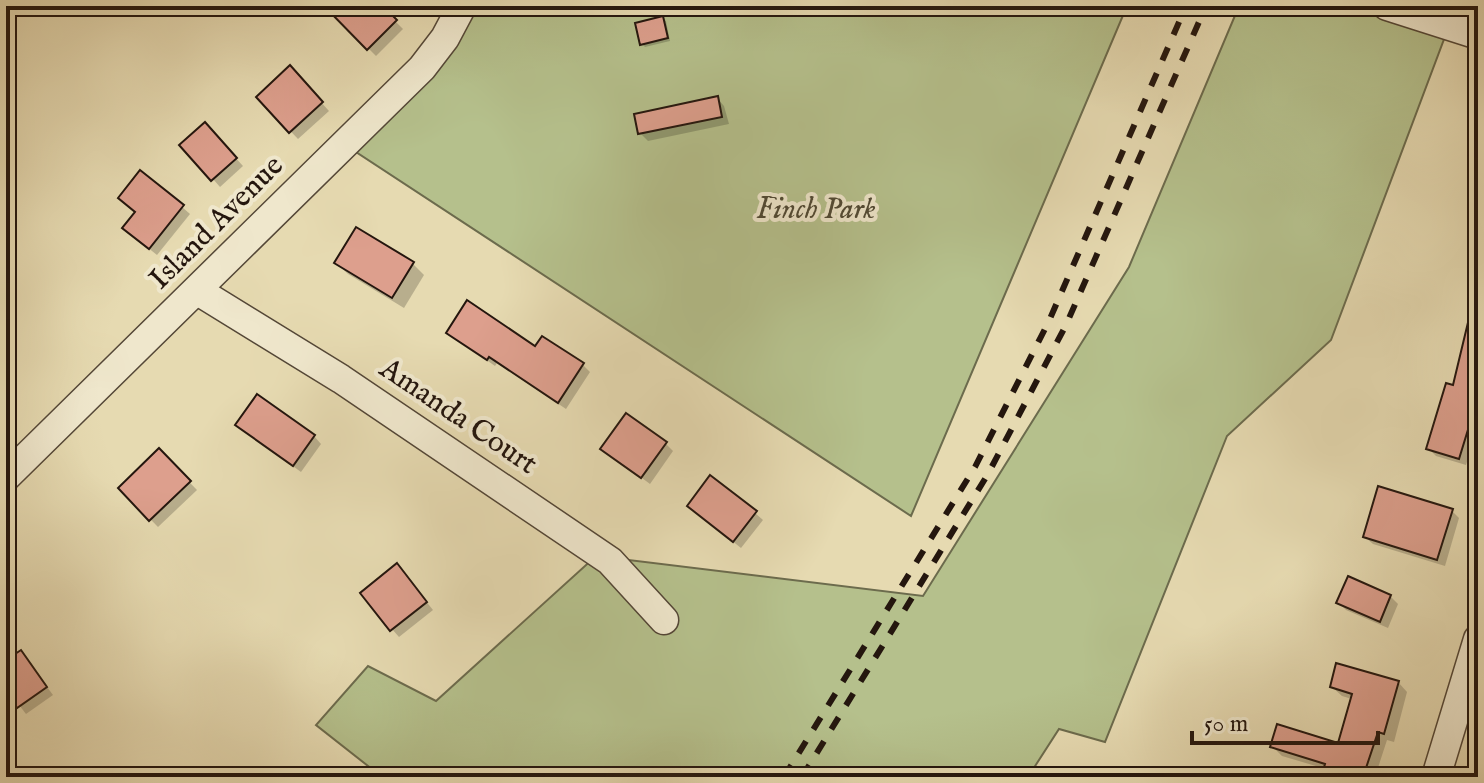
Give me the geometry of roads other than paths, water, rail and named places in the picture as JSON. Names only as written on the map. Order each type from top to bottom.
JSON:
[{"type":"street","name":"Island Avenue","points":[[6,477],[422,68],[445,38],[462,6]]},
{"type":"street","points":[[1387,6],[1478,35]]},
{"type":"street","name":"Amanda Court","points":[[198,291],[341,379],[610,561],[664,620]]},
{"type":"street","points":[[1436,777],[1478,639]]},
{"type":"railway","points":[[784,777],[975,467],[1049,321],[1186,6]]},
{"type":"railway","points":[[802,777],[988,474],[1066,325],[1206,6]]},
{"type":"park label","name":"Finch Park","points":[[816,210]]}]
